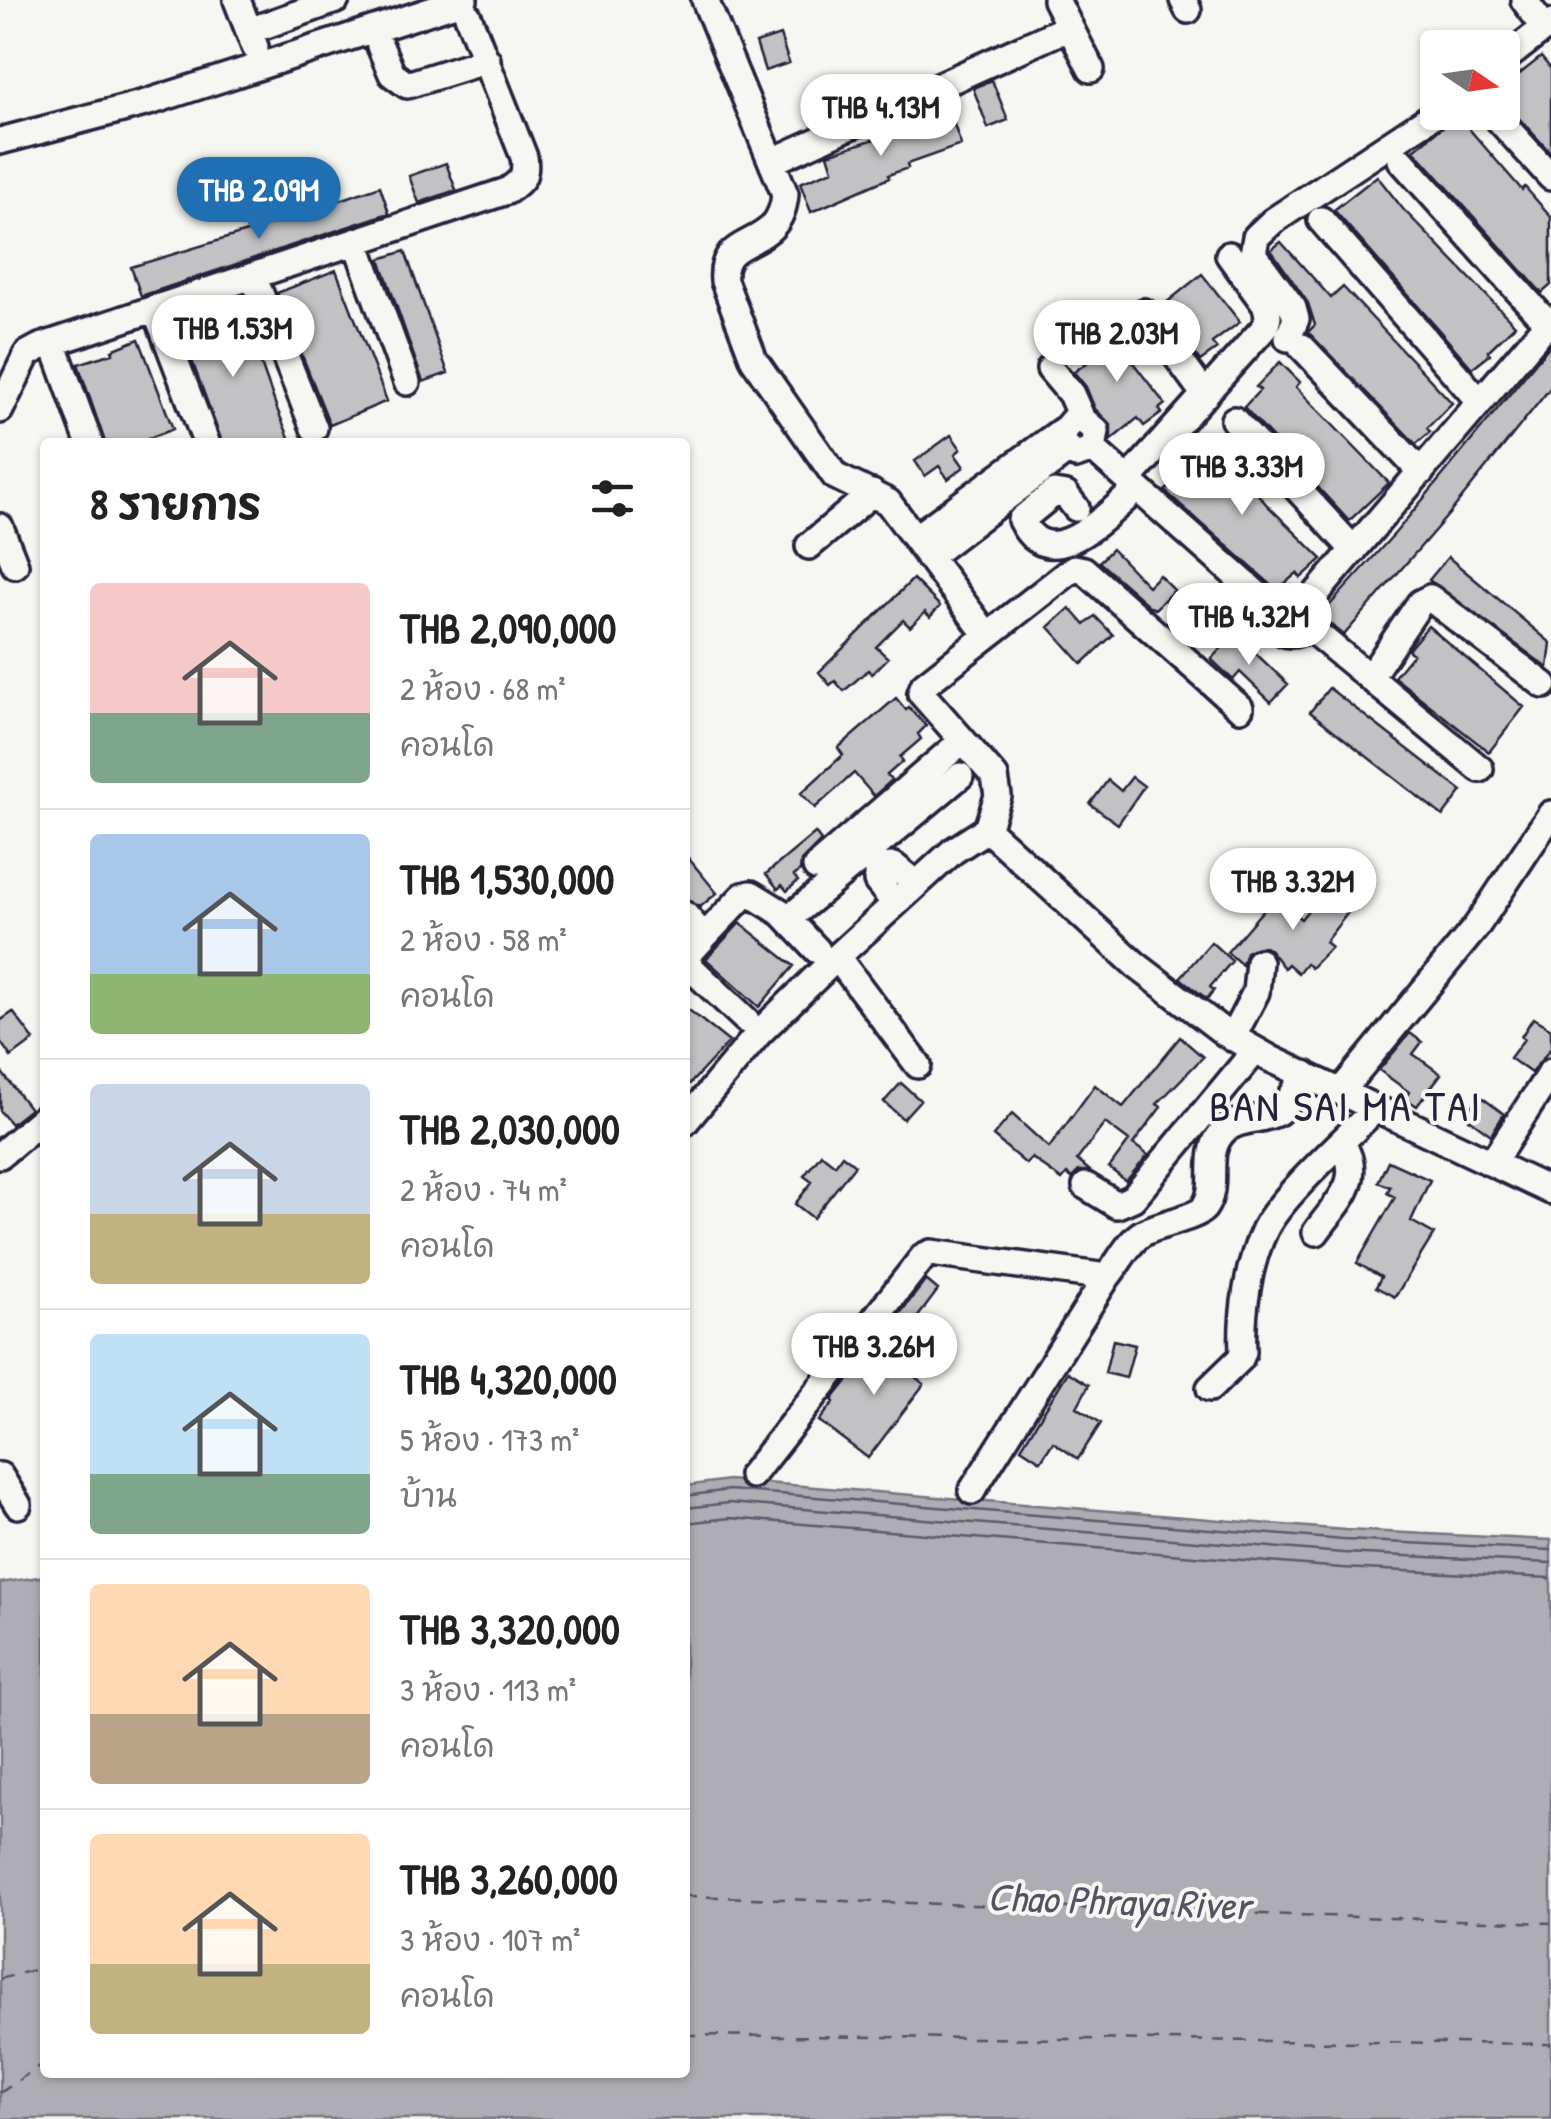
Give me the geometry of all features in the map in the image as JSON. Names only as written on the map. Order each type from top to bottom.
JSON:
[{"type":"street","points":[[237,0],[262,66]]},
{"type":"street","points":[[249,31],[336,0]]},
{"type":"street","points":[[705,0],[785,194],[783,214],[774,228],[728,255],[723,269],[724,282],[754,360],[835,476],[888,502],[988,635]]},
{"type":"street","points":[[1056,0],[1091,69]]},
{"type":"street","points":[[1520,47],[1548,25],[1524,0]]},
{"type":"street","points":[[0,141],[149,102],[466,8],[526,170],[522,182],[507,191],[0,363]]},
{"type":"street","points":[[774,162],[1069,26]]},
{"type":"street","points":[[380,46],[392,74],[407,85],[487,60]]},
{"type":"street","points":[[1420,124],[1273,221],[1256,236],[1252,254],[1294,308],[1295,342],[1421,472]]},
{"type":"street","points":[[1508,130],[1551,177]]},
{"type":"street","points":[[1306,616],[1354,550],[1549,321],[1400,160]]},
{"type":"street","points":[[1321,220],[1480,402]]},
{"type":"street","points":[[356,242],[407,382]]},
{"type":"street","points":[[1076,508],[1066,496],[1054,493],[1021,520],[1031,535],[1042,542],[1056,546],[1070,543],[1132,484],[1263,331],[1268,316],[1266,306],[1228,255]]},
{"type":"street","points":[[253,276],[314,428]]},
{"type":"street","points":[[155,308],[204,438]]},
{"type":"street","points":[[1144,312],[1205,395]]},
{"type":"street","points":[[53,342],[87,438]]},
{"type":"street","points":[[0,410],[28,354]]},
{"type":"street","points":[[1050,369],[1070,394],[1076,437],[1276,612],[1289,602],[1370,677],[1480,769]]},
{"type":"street","points":[[1234,420],[1354,550]]},
{"type":"street","points":[[922,547],[1076,437]]},
{"type":"street","points":[[809,546],[872,493]]},
{"type":"street","points":[[0,527],[15,565]]},
{"type":"street","points":[[690,1116],[827,954],[895,903],[953,851],[987,829],[998,787],[995,777],[921,693],[924,685],[1078,568],[1240,708]]},
{"type":"street","points":[[1370,677],[1420,602],[1430,598],[1544,685]]},
{"type":"street","points":[[816,868],[962,741]]},
{"type":"street","points":[[788,920],[872,861],[960,776]]},
{"type":"street","points":[[1341,1090],[1476,927],[1551,814]]},
{"type":"street","points":[[987,829],[1136,964],[1243,1044],[1551,1191]]},
{"type":"street","points":[[872,861],[894,866],[916,884]]},
{"type":"street","points":[[872,861],[877,881],[895,903]]},
{"type":"street","points":[[690,954],[742,896],[751,894],[768,902],[827,954],[918,1065]]},
{"type":"street","points":[[690,921],[704,937]]},
{"type":"street","points":[[1086,1186],[1117,1205],[1133,1198],[1243,1044],[1259,962]]},
{"type":"street","points":[[690,965],[746,1020]]},
{"type":"street","points":[[1492,1163],[1551,1072]]},
{"type":"street","points":[[972,1490],[1136,1237],[1172,1219],[1196,1216],[1202,1211],[1212,1183],[1213,1148],[1222,1132],[1276,1113],[1305,1074]]},
{"type":"street","points":[[1210,1388],[1243,1352],[1249,1288],[1266,1227],[1376,1108]]},
{"type":"street","points":[[0,1155],[40,1121]]},
{"type":"street","points":[[1316,1232],[1352,1182],[1354,1169],[1342,1143]]},
{"type":"street","points":[[752,1475],[924,1256],[931,1253],[1107,1277]]},
{"type":"street","points":[[0,1476],[18,1505]]},
{"type":"water","name":"Chao Phraya River","points":[[728,1480],[1345,1530],[1551,1540],[1551,2119],[0,2119],[0,1583],[40,1577],[40,2078],[690,2078],[690,1485]]},
{"type":"building","points":[[780,35],[789,63],[765,71],[756,43]]},
{"type":"building","points":[[1541,57],[1551,69],[1551,153],[1520,119],[1520,74]]},
{"type":"building","points":[[992,80],[1008,120],[988,128],[973,88]]},
{"type":"building","points":[[947,104],[961,145],[907,164],[908,168],[888,175],[889,178],[811,212],[800,183],[833,170],[828,154],[925,123],[922,113]]},
{"type":"building","points":[[1439,130],[1470,130],[1551,217],[1551,285],[1542,293],[1414,150]]},
{"type":"building","points":[[446,163],[456,190],[419,203],[409,176]]},
{"type":"building","points":[[1377,176],[1403,209],[1515,325],[1472,368],[1334,210]]},
{"type":"building","points":[[380,186],[389,213],[141,296],[131,267]]},
{"type":"building","points":[[1281,242],[1331,298],[1343,287],[1452,403],[1416,444],[1308,332],[1315,325],[1308,303],[1271,250]]},
{"type":"building","points":[[405,251],[448,373],[423,382],[380,259]]},
{"type":"building","points":[[336,270],[387,401],[330,425],[277,293]]},
{"type":"building","points":[[1202,274],[1240,322],[1212,343],[1217,349],[1200,361],[1161,307]]},
{"type":"building","points":[[242,310],[289,438],[221,438],[178,323],[202,314],[205,323]]},
{"type":"building","points":[[1107,329],[1165,404],[1159,409],[1162,413],[1144,426],[1138,418],[1111,440],[1111,425],[1095,409],[1086,387],[1074,372],[1092,359],[1083,345]]},
{"type":"building","points":[[139,339],[173,429],[149,438],[104,438],[78,364],[113,353],[112,350]]},
{"type":"building","points":[[1551,344],[1551,387],[1449,514],[1344,635],[1320,616],[1396,532]]},
{"type":"building","points":[[1280,362],[1300,382],[1296,387],[1389,483],[1349,521],[1244,407],[1260,390],[1256,387]]},
{"type":"building","points":[[951,435],[961,449],[955,454],[964,467],[948,479],[939,466],[925,476],[915,461]]},
{"type":"building","points":[[1212,441],[1267,505],[1322,559],[1301,578],[1297,573],[1277,590],[1165,491],[1194,465],[1190,461]]},
{"type":"building","points":[[1112,549],[1148,586],[1159,575],[1174,590],[1155,609],[1149,606],[1099,562]]},
{"type":"building","points":[[1448,557],[1551,643],[1548,668],[1429,580]]},
{"type":"building","points":[[913,579],[940,606],[930,617],[925,612],[910,627],[903,620],[876,647],[888,658],[872,674],[868,670],[844,691],[835,681],[830,685],[819,672]]},
{"type":"building","points":[[1070,608],[1085,625],[1095,616],[1113,635],[1082,664],[1049,627]]},
{"type":"building","points":[[1428,626],[1524,707],[1489,752],[1394,677],[1413,654],[1408,650]]},
{"type":"building","points":[[1235,634],[1288,684],[1271,702],[1240,672],[1233,680],[1211,659]]},
{"type":"building","points":[[1329,688],[1462,791],[1443,816],[1310,712]]},
{"type":"building","points":[[896,698],[926,726],[918,734],[921,739],[887,775],[892,780],[874,796],[854,773],[815,808],[801,793],[843,755],[838,748]]},
{"type":"building","points":[[1132,777],[1144,786],[1118,824],[1090,804],[1108,780],[1121,791]]},
{"type":"building","points":[[815,833],[821,841],[801,861],[800,871],[794,876],[798,881],[787,891],[782,885],[778,889],[766,874]]},
{"type":"building","points":[[690,860],[717,893],[700,907],[690,902]]},
{"type":"building","points":[[1324,890],[1350,910],[1325,942],[1331,947],[1311,968],[1306,963],[1298,973],[1288,964],[1284,968],[1262,946],[1246,952],[1242,965],[1227,952],[1271,901],[1286,914],[1290,910],[1301,919]]},
{"type":"building","points":[[740,923],[794,966],[759,1007],[706,959]]},
{"type":"building","points":[[1211,942],[1232,961],[1210,987],[1214,990],[1207,999],[1180,978]]},
{"type":"building","points":[[690,1011],[729,1042],[690,1084]]},
{"type":"building","points":[[13,1012],[34,1040],[11,1057],[0,1041],[0,1021]]},
{"type":"building","points":[[1533,1018],[1551,1029],[1551,1048],[1531,1073],[1510,1058]]},
{"type":"building","points":[[1410,1033],[1422,1042],[1413,1054],[1441,1074],[1417,1106],[1405,1098],[1409,1092],[1379,1070]]},
{"type":"building","points":[[1180,1037],[1203,1057],[1157,1104],[1161,1107],[1133,1144],[1148,1155],[1126,1181],[1109,1168],[1129,1141],[1105,1123],[1077,1160],[1090,1171],[1079,1171],[1072,1178],[1067,1174],[1062,1180],[1032,1158],[1026,1164],[993,1136],[1012,1114],[1049,1148],[1095,1085],[1123,1107]]},
{"type":"building","points":[[0,1070],[30,1109],[11,1124],[0,1111]]},
{"type":"building","points":[[901,1083],[920,1100],[903,1119],[884,1102]]},
{"type":"building","points":[[1480,1096],[1504,1114],[1491,1135],[1465,1116]]},
{"type":"building","points":[[821,1154],[835,1165],[842,1155],[855,1165],[813,1218],[795,1204],[812,1182],[804,1176]]},
{"type":"building","points":[[1388,1161],[1430,1180],[1411,1221],[1434,1234],[1395,1297],[1376,1287],[1381,1277],[1357,1263],[1395,1197],[1387,1193],[1390,1187],[1378,1182]]},
{"type":"building","points":[[926,1280],[938,1290],[911,1326],[898,1316]]},
{"type":"building","points":[[1113,1340],[1135,1345],[1126,1378],[1105,1373]]},
{"type":"building","points":[[893,1342],[922,1364],[914,1376],[924,1384],[868,1458],[819,1421],[875,1346],[884,1353]]},
{"type":"building","points":[[1068,1372],[1089,1385],[1077,1407],[1101,1423],[1078,1459],[1053,1442],[1041,1461],[1021,1448]]},
{"type":"ferry route","points":[[690,1896],[1551,1923]]},
{"type":"ferry route","points":[[0,1979],[40,1968]]},
{"type":"ferry route","points":[[690,2035],[1551,2044]]},
{"type":"ferry route","points":[[0,2093],[40,2065]]},
{"type":"district","name":"BAN SAI MA TAI","points":[[1346,1105]]}]
